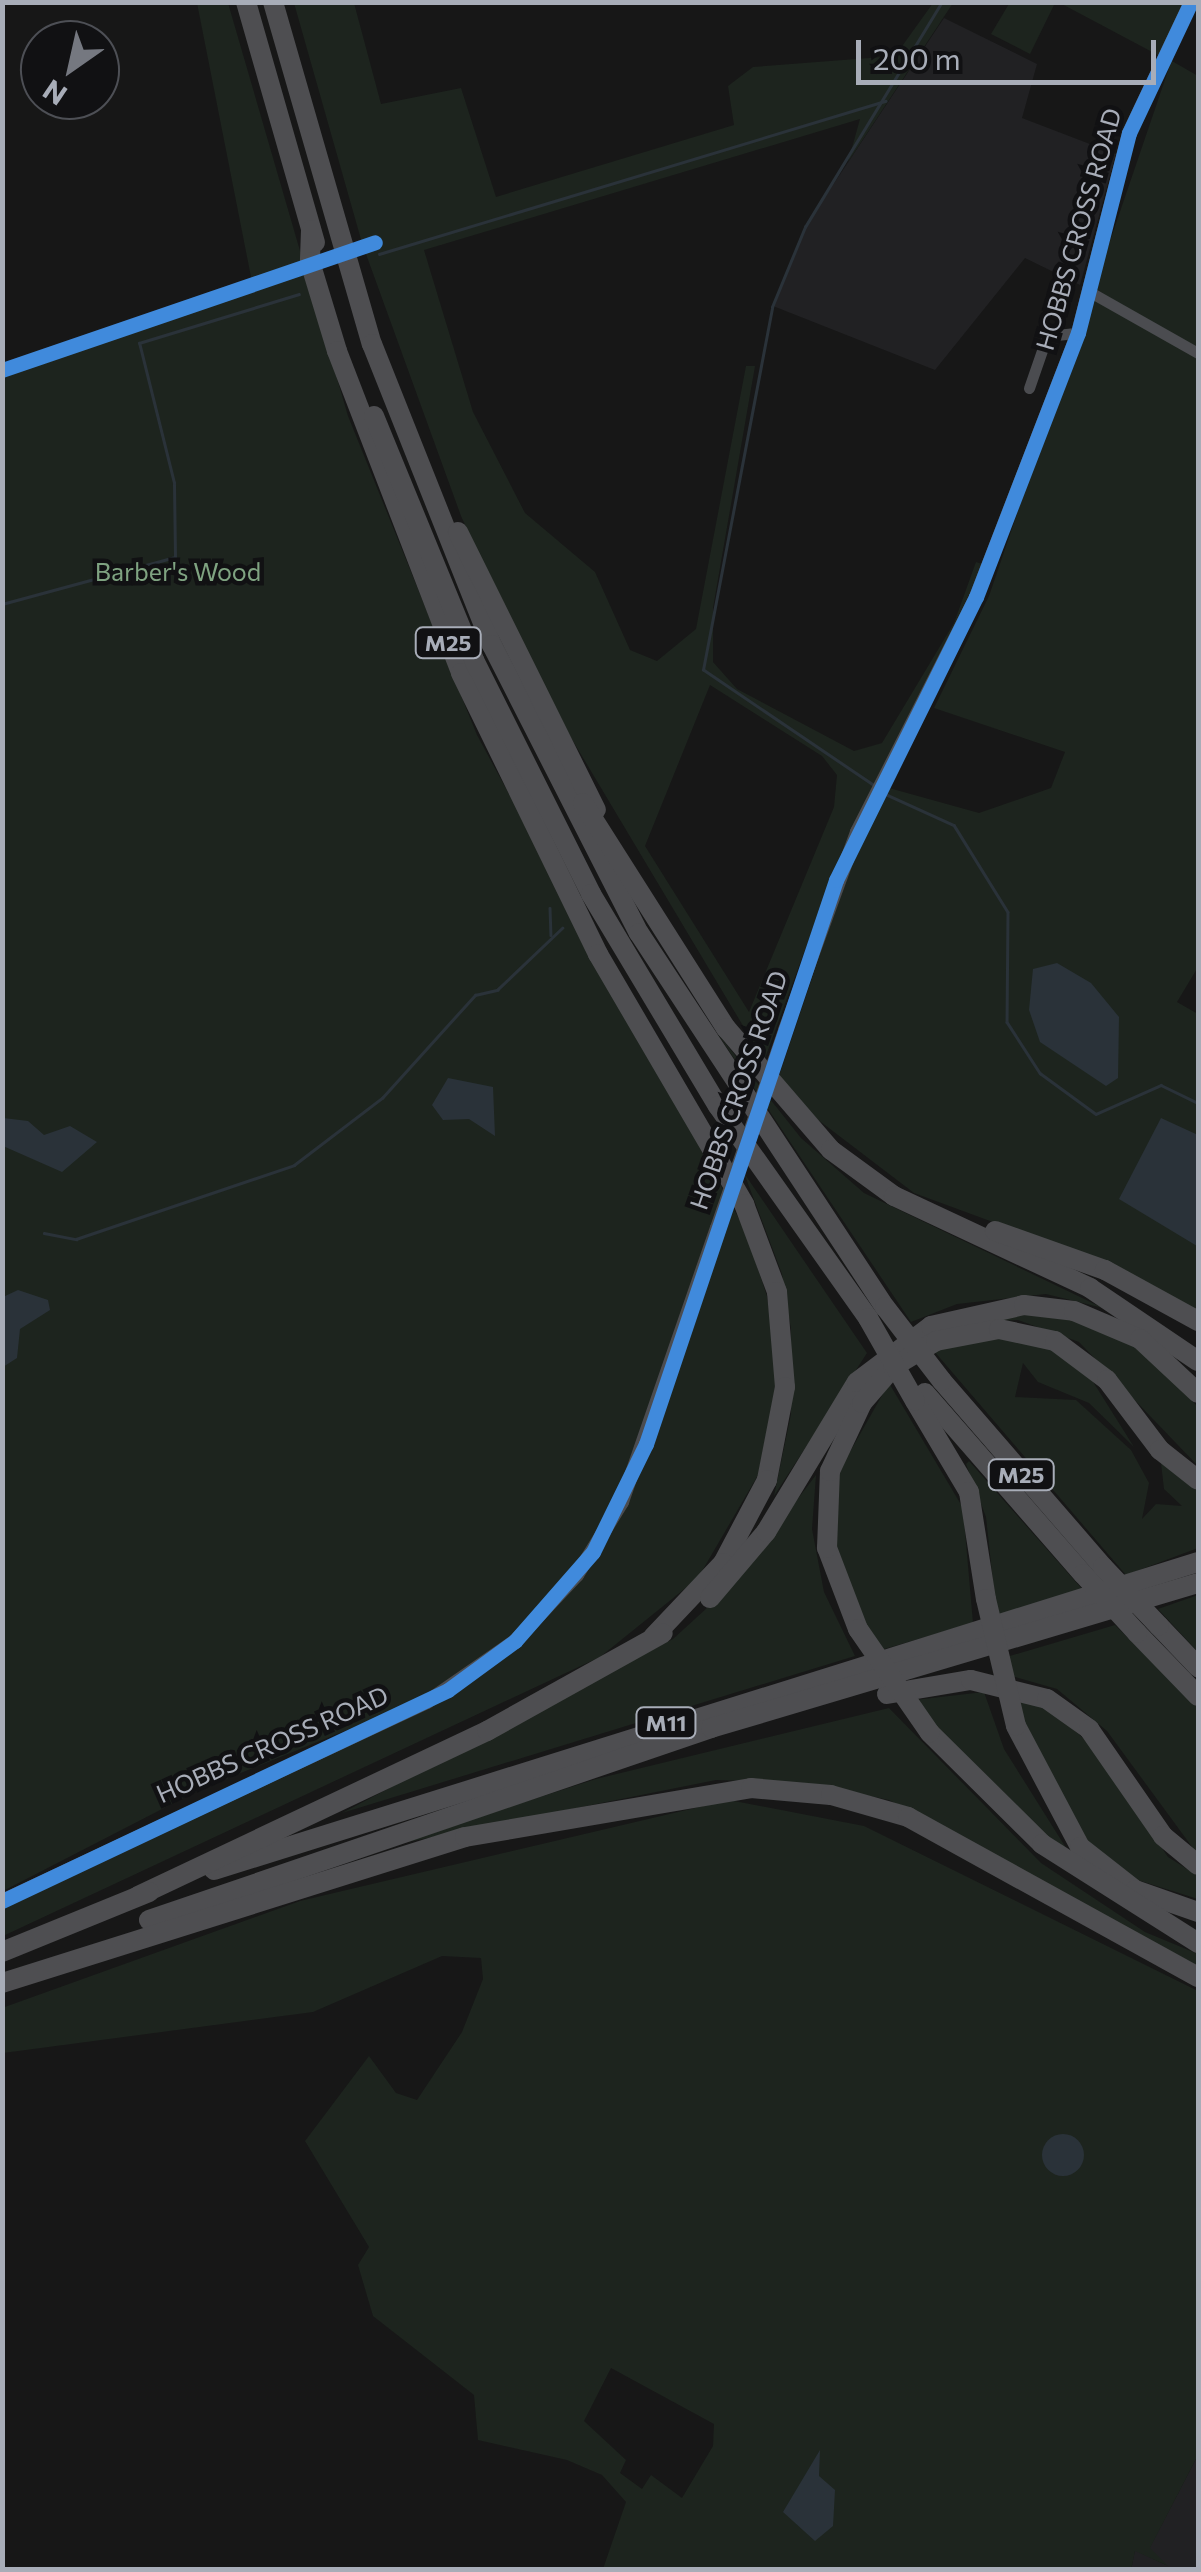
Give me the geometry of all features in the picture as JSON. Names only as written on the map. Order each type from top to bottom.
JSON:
[{"type":"highway","name":"M25","points":[[246,2],[311,230],[409,508],[523,764],[688,1059],[876,1313]]},
{"type":"highway","name":"M25","points":[[273,2],[356,292],[441,527],[540,746],[690,1018],[928,1392],[1093,1571],[1138,1634],[1198,1696]]},
{"type":"highway","name":"M25","points":[[311,230],[327,320],[416,566],[519,796],[644,1033]]},
{"type":"highway","points":[[356,292],[376,318],[525,678],[687,970]]},
{"type":"highway","points":[[540,746],[564,768],[687,970],[822,1142],[894,1196],[1090,1288],[1198,1361]]},
{"type":"highway","name":"M25","points":[[523,764],[530,802],[644,1033]]},
{"type":"highway","points":[[644,1033],[756,1228],[780,1306],[786,1373],[778,1440],[752,1517],[715,1573],[653,1637]]},
{"type":"highway","points":[[963,1226],[1105,1270],[1198,1321]]},
{"type":"highway","points":[[138,1896],[501,1724],[679,1626],[742,1564],[844,1400],[883,1355],[931,1326],[1009,1307],[1074,1311],[1149,1345],[1198,1394]]},
{"type":"highway","points":[[876,1313],[928,1392],[969,1492],[986,1600],[1016,1726],[1080,1847],[1135,1890],[1198,1912]]},
{"type":"highway","points":[[1198,1480],[1160,1450],[1090,1364],[1055,1341],[998,1329],[936,1341],[893,1367],[862,1403],[830,1471],[828,1548],[858,1629],[930,1733],[1042,1844],[1198,1943]]},
{"type":"highway","name":"M11","points":[[2,1952],[138,1896],[436,1794],[1198,1562]]},
{"type":"highway","name":"M25","points":[[1093,1571],[1159,1626],[1198,1666]]},
{"type":"highway","name":"M11","points":[[2,1981],[711,1728],[1198,1583]]},
{"type":"highway","points":[[711,1728],[941,1682],[1020,1688],[1088,1729],[1163,1836],[1198,1865]]},
{"type":"highway","points":[[2,1981],[452,1840],[645,1799],[751,1788],[831,1795],[908,1816],[1198,1977]]},
{"type":"street","name":"HOBBS CROSS ROAD","points":[[2,1901],[427,1702],[515,1641],[577,1575],[622,1502],[784,1030],[878,789],[966,620],[1078,333],[1128,133],[1190,2]]},
{"type":"street","points":[[1090,292],[1198,353]]},
{"type":"street","name":"HOBBS CROSS ROAD","points":[[1028,388],[1030,364],[1051,331],[1078,333]]},
{"type":"shaded area","points":[[944,18],[1037,64],[1022,118],[1116,154],[1080,285],[1025,258],[935,370],[773,306],[805,227]]},
{"type":"shaded area","points":[[1057,963],[1091,983],[1119,1017],[1118,1078],[1106,1086],[1040,1042],[1029,1010],[1033,969]]},
{"type":"shaded area","points":[[448,1078],[493,1087],[495,1136],[469,1119],[443,1120],[432,1105]]},
{"type":"shaded area","points":[[3,1118],[28,1121],[44,1135],[70,1126],[97,1142],[62,1172],[3,1146]]},
{"type":"shaded area","points":[[1161,1118],[1198,1135],[1197,1246],[1119,1199]]},
{"type":"shaded area","points":[[18,1290],[48,1300],[50,1310],[20,1329],[17,1358],[3,1367],[3,1297]]},
{"type":"shaded area","points":[[1063,2134],[1078,2140],[1084,2155],[1078,2170],[1063,2176],[1048,2170],[1042,2155],[1048,2140]]},
{"type":"shaded area","points":[[820,2450],[819,2476],[835,2490],[833,2526],[815,2541],[783,2512]]},
{"type":"shaded area","points":[[1198,2455],[1198,2569],[1131,2570],[1135,2550],[1166,2565],[1149,2549]]},
{"type":"green space","points":[[1010,2],[1055,3],[1030,54],[991,34]]},
{"type":"green space","name":"Barber's Wood","points":[[197,3],[228,3],[348,416],[477,735],[745,1230],[767,1296],[778,1374],[758,1475],[698,1578],[600,1657],[3,1936],[3,1900],[369,1721],[199,1790],[3,1891],[3,368],[67,355],[253,287]]},
{"type":"green space","points":[[294,3],[354,3],[381,104],[461,88],[496,197],[734,125],[728,86],[753,67],[895,56],[933,3],[953,3],[848,162],[860,119],[424,250],[473,412],[525,513],[595,572],[630,650],[657,661],[696,629],[746,366],[755,366],[713,608],[713,662],[737,689],[854,751],[882,743],[954,623],[976,562],[985,565],[830,882],[764,1061],[533,674],[461,516],[362,243]],"holes":[[[710,685],[822,756],[837,775],[834,807],[749,1012],[645,846]]]},
{"type":"green space","points":[[1060,3],[1198,3],[1172,61],[1198,76],[1198,967],[1177,1002],[1198,1014],[1198,1314],[1064,1248],[914,1193],[817,1119],[779,1076],[846,877],[889,788],[979,813],[1051,788],[1065,752],[934,708],[989,596],[1171,62]]},
{"type":"green space","points":[[715,1030],[801,1138],[864,1193],[1103,1308],[1046,1294],[957,1304],[911,1322]]},
{"type":"green space","points":[[744,1173],[867,1353],[774,1496],[791,1414],[791,1329],[782,1274]]},
{"type":"green space","points":[[1018,1312],[1076,1319],[1144,1350],[1198,1407],[1198,1466],[1079,1342],[1018,1320],[973,1322]]},
{"type":"green space","points":[[995,1336],[1052,1347],[1085,1369],[1134,1447],[1089,1403],[1038,1382],[1023,1363],[1015,1397],[1076,1400],[1131,1450],[1149,1483],[1142,1519],[1156,1504],[1182,1506],[1164,1489],[1161,1463],[1198,1491],[1198,1548],[1126,1575],[934,1351]]},
{"type":"green space","points":[[889,1383],[963,1508],[973,1623],[881,1650],[854,1604],[833,1538],[834,1480]]},
{"type":"green space","points":[[969,1461],[1083,1590],[997,1619],[986,1517],[966,1464]]},
{"type":"green space","points":[[816,1475],[812,1529],[824,1592],[855,1656],[342,1813],[673,1639],[731,1586]]},
{"type":"green space","points":[[1198,1595],[1198,1652],[1158,1609]]},
{"type":"green space","points":[[1115,1625],[1198,1708],[1198,1855],[1107,1731],[1057,1689],[1005,1674],[1003,1658]]},
{"type":"green space","points":[[984,1692],[1004,1749],[1073,1859],[1002,1801],[914,1700]]},
{"type":"green space","points":[[1012,1695],[1053,1712],[1090,1744],[1168,1857],[1198,1876],[1198,1899],[1131,1878],[1085,1846]]},
{"type":"green space","points":[[889,1708],[1041,1863],[1145,1932],[1198,1954],[1198,1966],[889,1800],[805,1783],[716,1780],[388,1846],[596,1779]]},
{"type":"green space","points":[[729,1800],[864,1826],[1198,1991],[1198,2455],[1150,2548],[1168,2566],[1135,2551],[1131,2570],[603,2569],[626,2502],[602,2475],[567,2460],[478,2440],[474,2395],[373,2316],[358,2265],[369,2247],[305,2141],[369,2056],[396,2093],[417,2100],[462,2032],[483,1979],[481,1958],[442,1956],[313,2012],[3,2053],[2,2008],[300,1901]],"holes":[[[611,2368],[714,2424],[713,2446],[682,2498],[651,2475],[642,2489],[620,2473],[626,2460],[584,2421]]]},
{"type":"waterway","points":[[873,785],[703,670],[772,307],[805,227],[942,2]]},
{"type":"waterway","points":[[379,254],[885,101]]},
{"type":"waterway","points":[[2,604],[175,557],[174,483],[139,343],[299,294]]},
{"type":"waterway","points":[[883,793],[954,825],[1008,912],[1007,1022],[1040,1073],[1096,1114],[1161,1085],[1198,1103]]},
{"type":"waterway","points":[[550,908],[551,935]]},
{"type":"waterway","points":[[44,1233],[76,1239],[294,1165],[382,1098],[475,995],[497,990],[562,928]]},
{"type":"cycle path","points":[[2,1901],[448,1690],[515,1641],[593,1552],[646,1444],[836,880],[976,597],[1078,333],[1129,133],[1191,2]]},
{"type":"cycle path","points":[[2,370],[375,242]]}]
